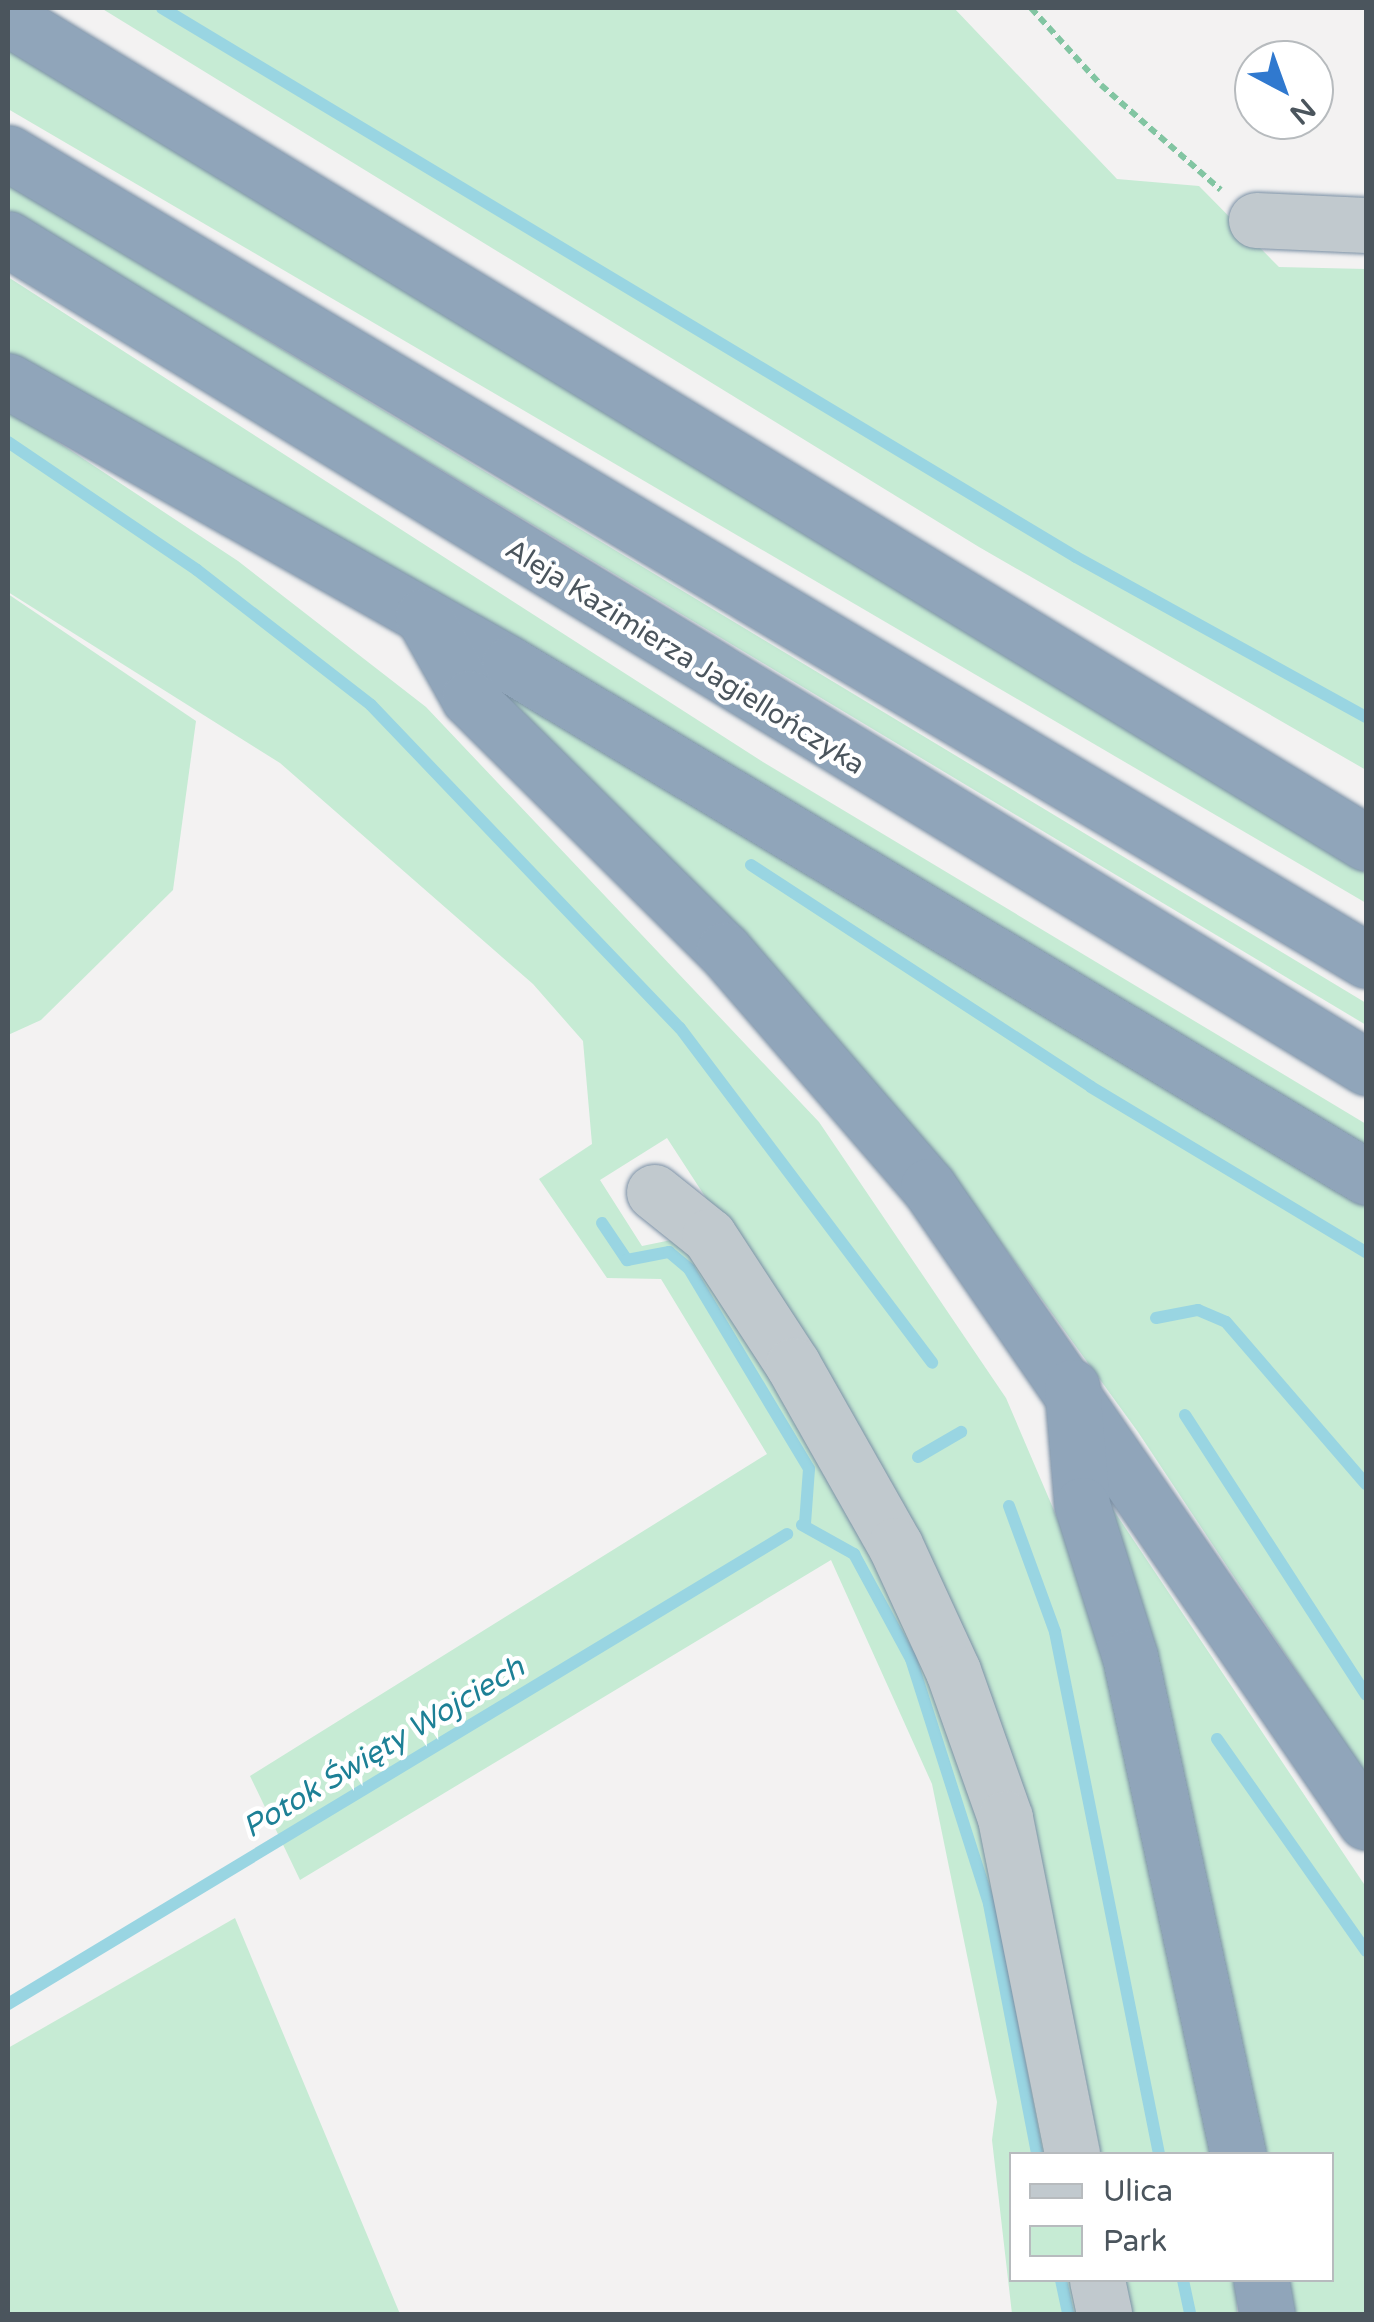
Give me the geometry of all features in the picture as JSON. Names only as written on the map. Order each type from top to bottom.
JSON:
[{"type":"highway","points":[[8,18],[1366,844]]},
{"type":"highway","points":[[8,153],[1366,960]]},
{"type":"highway","name":"Aleja Kazimierza Jagiellończyka","points":[[8,239],[1366,1067]]},
{"type":"highway","points":[[8,381],[423,616],[1366,1177]]},
{"type":"highway","points":[[423,616],[469,698],[724,950],[842,1081],[1072,1384],[1366,1822]]},
{"type":"highway","points":[[1191,738],[1366,814]]},
{"type":"highway","points":[[1072,1384],[1082,1505],[1130,1657],[1238,2152]]},
{"type":"highway","points":[[1261,2282],[1267,2314]]},
{"type":"lane","points":[[1256,220],[1366,225]]},
{"type":"lane","points":[[654,1192],[709,1236],[793,1365],[953,1671],[1005,1818],[1072,2152]]},
{"type":"lane","points":[[1097,2282],[1104,2314]]},
{"type":"path","points":[[1031,8],[1102,86],[1256,220]]},
{"type":"green space","points":[[101,8],[954,8],[1117,179],[1199,186],[1279,267],[1366,269],[1366,770],[979,547]]},
{"type":"green space","points":[[8,45],[1366,873],[1366,903],[8,109]]},
{"type":"green space","points":[[8,184],[1366,1003],[1366,1025],[8,210]]},
{"type":"green space","points":[[8,277],[763,762],[1366,1124],[1366,1155],[8,353]]},
{"type":"green space","points":[[8,409],[238,561],[426,707],[819,1122],[1006,1398],[1088,1590],[1213,2152],[1091,2152],[1039,1890],[823,1378],[667,1138],[600,1180],[642,1246],[681,1238],[810,1418],[952,1708],[1058,2152],[1009,2152],[1009,2282],[1082,2282],[1089,2314],[1012,2314],[992,2140],[997,2102],[932,1784],[831,1560],[300,1880],[250,1776],[767,1454],[661,1279],[607,1278],[539,1179],[592,1144],[583,1041],[533,984],[280,763],[8,592]]},
{"type":"green space","points":[[8,594],[196,721],[173,890],[41,1020],[8,1035]]},
{"type":"green space","points":[[490,682],[1366,1199],[1366,1776],[1138,1432],[961,1188],[822,1021]]},
{"type":"green space","points":[[1100,1490],[1366,1887],[1366,2314],[1283,2314],[1277,2282],[1334,2282],[1334,2152],[1252,2152]]},
{"type":"green space","points":[[235,1918],[400,2314],[8,2314],[8,2048]]},
{"type":"green space","points":[[1115,2282],[1237,2282],[1237,2314],[1115,2314]]},
{"type":"waterway","points":[[162,8],[1076,557],[1366,717]]},
{"type":"waterway","points":[[8,442],[197,570],[371,705],[680,1028],[932,1363]]},
{"type":"waterway","points":[[751,865],[1091,1087],[1366,1252]]},
{"type":"waterway","points":[[602,1223],[627,1260],[669,1252],[689,1269],[809,1469],[805,1523]]},
{"type":"waterway","name":"Potok Święty Wojciech","points":[[1156,1318],[1198,1310],[1226,1322],[1366,1484]]},
{"type":"waterway","points":[[1185,1415],[1366,1695]]},
{"type":"waterway","name":"Potok Święty Wojciech","points":[[918,1457],[961,1432]]},
{"type":"waterway","points":[[1009,1506],[1055,1632],[1159,2152]]},
{"type":"waterway","points":[[802,1525],[854,1554],[911,1659],[989,1904],[1037,2152]]},
{"type":"waterway","name":"Potok Święty Wojciech","points":[[8,2004],[787,1534]]},
{"type":"waterway","points":[[1217,1739],[1366,1951]]},
{"type":"waterway","points":[[1061,2282],[1068,2314]]},
{"type":"waterway","points":[[1183,2282],[1190,2314]]}]
